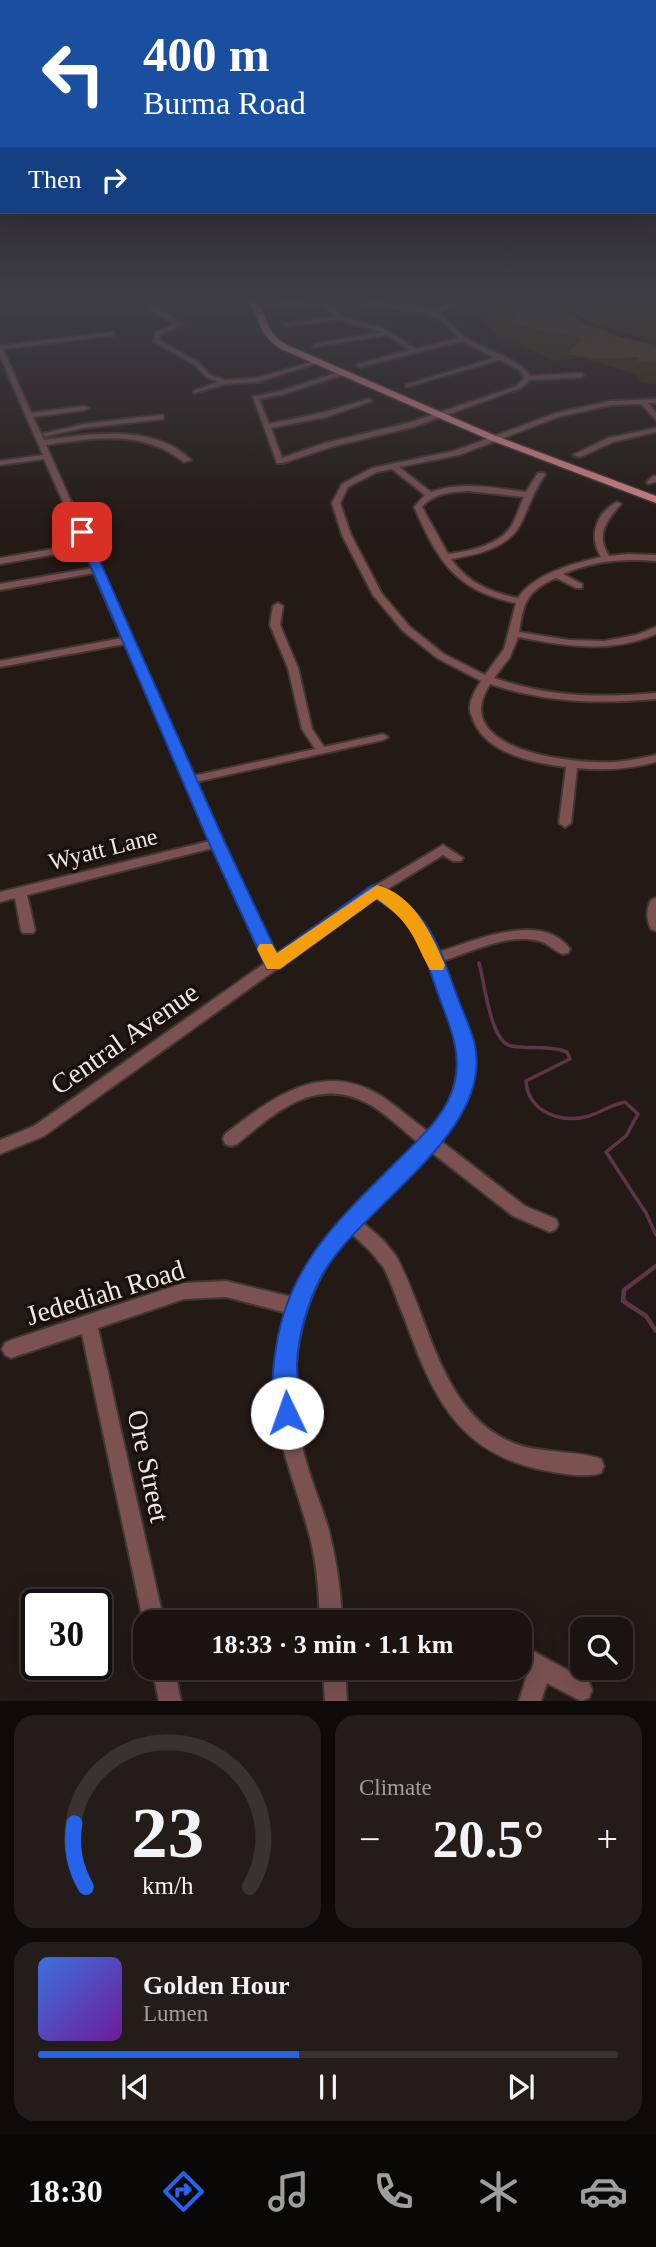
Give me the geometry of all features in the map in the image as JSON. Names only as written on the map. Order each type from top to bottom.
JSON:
[{"type":"main road","points":[[355,378],[492,438],[656,500]]},
{"type":"street","points":[[8,378],[48,456],[273,965]]},
{"type":"street","points":[[214,378],[224,382]]},
{"type":"street","points":[[196,392],[224,382],[263,378]]},
{"type":"street","points":[[326,378],[278,394],[255,398],[280,461],[338,443],[398,429],[519,387],[528,378]]},
{"type":"street","points":[[408,386],[433,378]]},
{"type":"street","points":[[267,427],[323,415],[369,401]]},
{"type":"street","points":[[643,401],[656,418]]},
{"type":"street","points":[[656,401],[600,405],[556,415],[445,456],[393,466],[355,479],[337,497],[337,510],[372,587],[412,637],[448,662],[489,680],[565,697],[609,699],[656,696]]},
{"type":"street","points":[[29,415],[81,408],[84,426]]},
{"type":"street","points":[[40,439],[84,426],[160,417]]},
{"type":"street","points":[[578,455],[601,443],[656,430]]},
{"type":"street","points":[[40,439],[117,435],[172,448],[187,460]]},
{"type":"street","points":[[0,463],[48,456]]},
{"type":"street","points":[[393,466],[431,496]]},
{"type":"street","points":[[445,557],[469,554],[507,536],[514,528],[527,495],[541,475]]},
{"type":"street","points":[[521,601],[496,596],[474,587],[456,573],[419,509],[420,503],[431,496],[479,488],[527,495]]},
{"type":"street","points":[[606,558],[599,547],[597,534],[601,520],[617,504]]},
{"type":"street","points":[[0,561],[88,547]]},
{"type":"street","points":[[656,558],[606,558],[578,564],[531,588],[521,601],[515,634],[507,653],[475,707],[477,721],[487,734],[518,753],[572,762],[622,766],[656,758]]},
{"type":"street","points":[[0,587],[98,570]]},
{"type":"street","points":[[555,574],[579,586]]},
{"type":"street","points":[[278,606],[275,625],[293,668],[307,729],[321,750]]},
{"type":"street","points":[[515,634],[563,642],[602,644],[628,641],[656,630]]},
{"type":"street","points":[[0,664],[129,639]]},
{"type":"street","points":[[190,780],[383,737]]},
{"type":"street","points":[[565,823],[572,762]]},
{"type":"street","name":"Wyatt Lane","points":[[0,897],[217,843]]},
{"type":"street","name":"Central Avenue","points":[[0,1147],[39,1131],[377,890],[443,849],[457,858]]},
{"type":"street","points":[[330,1610],[323,1548],[294,1452],[287,1413],[285,1362],[297,1307],[316,1266],[350,1222],[430,1142],[457,1106],[465,1081],[467,1062],[462,1030],[425,937],[411,916],[377,890]]},
{"type":"street","points":[[20,892],[28,930]]},
{"type":"street","points":[[656,903],[653,916],[656,926]]},
{"type":"street","points":[[434,959],[525,933],[546,936],[563,949]]},
{"type":"street","points":[[231,1139],[284,1098],[314,1088],[353,1090],[368,1096],[519,1211],[550,1224]]},
{"type":"street","points":[[350,1222],[379,1248],[391,1264],[435,1373],[448,1398],[466,1420],[500,1447],[527,1459],[554,1465],[594,1466]]},
{"type":"street","name":"Jedediah Road","points":[[11,1349],[164,1296],[205,1289],[246,1292],[297,1307]]},
{"type":"street","name":"Ore Street","points":[[88,1322],[150,1610]]},
{"type":"street","points":[[532,1661],[581,1690]]},
{"type":"street","points":[[530,1701],[541,1665]]},
{"type":"street","points":[[166,1680],[170,1701]]},
{"type":"street","points":[[334,1680],[335,1701]]},
{"type":"shaded area","points":[[639,378],[656,378],[656,384],[642,383]]},
{"type":"waterway","points":[[479,963],[493,1023],[504,1042],[517,1047],[561,1050],[567,1052],[570,1059],[526,1081],[528,1092],[539,1108],[557,1117],[578,1118],[625,1102],[638,1114],[626,1136],[606,1152],[646,1213],[656,1235]]},
{"type":"waterway","points":[[656,1266],[624,1290],[623,1301],[646,1316],[656,1331]]},
{"type":"slow traffic","points":[[266,949],[273,965],[377,890],[411,916],[419,926],[437,965]]},
{"type":"route","points":[[82,532],[273,965],[377,890],[411,916],[419,926],[462,1030],[467,1062],[465,1081],[462,1094],[450,1118],[430,1142],[341,1231],[305,1286],[297,1307],[285,1362],[287,1413]]}]
